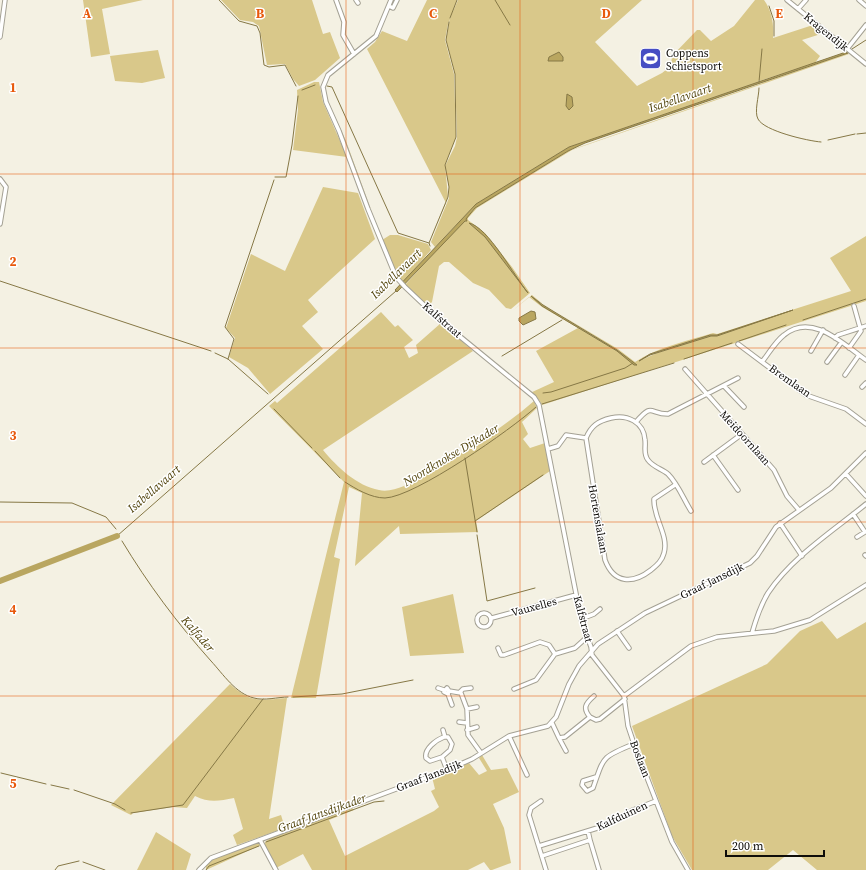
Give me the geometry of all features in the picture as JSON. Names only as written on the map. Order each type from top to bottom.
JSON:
[{"type":"street","points":[[0,37],[5,0]]},
{"type":"street","points":[[336,0],[344,22],[344,35],[354,54]]},
{"type":"street","name":"Kalfstraat","points":[[391,0],[376,36],[328,75],[324,83],[323,95],[344,142],[380,241],[400,283],[476,350],[536,400],[540,408],[581,619],[591,651]]},
{"type":"street","points":[[389,6],[393,8],[397,0]]},
{"type":"street","name":"Kragendijk","points":[[787,0],[866,64]]},
{"type":"street","points":[[798,9],[806,0]]},
{"type":"street","points":[[859,0],[866,6]]},
{"type":"street","points":[[847,48],[866,25]]},
{"type":"street","points":[[0,179],[6,187],[0,224]]},
{"type":"street","points":[[849,348],[861,331],[854,306]]},
{"type":"street","points":[[835,338],[838,335],[866,326]]},
{"type":"street","points":[[762,362],[780,338],[791,330],[808,327],[823,330],[866,360]]},
{"type":"street","points":[[811,351],[823,330]]},
{"type":"street","points":[[827,362],[841,343]]},
{"type":"street","name":"Bremlaan","points":[[738,344],[806,395],[846,409],[866,424]]},
{"type":"street","points":[[845,375],[859,355]]},
{"type":"street","name":"Meidoornlaan","points":[[685,370],[774,470],[787,496],[799,510]]},
{"type":"street","points":[[636,422],[646,411],[651,410],[662,414],[668,414],[738,378]]},
{"type":"street","points":[[862,387],[866,383]]},
{"type":"street","points":[[724,386],[744,407]]},
{"type":"street","points":[[548,449],[558,446],[566,435],[586,438],[592,427],[601,421],[619,416],[627,418],[636,422],[642,430],[645,438],[645,456],[649,462],[669,475],[691,511]]},
{"type":"street","points":[[704,462],[742,434]]},
{"type":"street","name":"Hortensialaan","points":[[586,438],[605,560],[612,572],[621,579],[632,580],[642,576],[656,566],[663,558],[665,544],[654,507],[654,500],[675,485]]},
{"type":"street","name":"Graaf Jansdijk","points":[[199,870],[211,858],[447,770],[466,762],[510,736],[528,730],[543,729],[552,723],[556,717],[569,684],[591,651],[617,631],[645,613],[750,563],[757,556],[780,523],[831,488],[866,454]]},
{"type":"street","points":[[713,455],[738,490]]},
{"type":"street","points":[[846,474],[866,496]]},
{"type":"street","points":[[752,633],[759,610],[769,592],[802,556],[866,504]]},
{"type":"street","points":[[853,514],[865,532],[857,537]]},
{"type":"street","points":[[780,523],[802,556]]},
{"type":"street","points":[[594,696],[585,707],[586,712],[590,717],[596,720],[600,719],[624,697],[692,646],[717,637],[774,631],[810,620],[866,585]]},
{"type":"street","name":"Vauxelles","points":[[492,618],[576,595]]},
{"type":"street","points":[[581,619],[594,614],[600,608]]},
{"type":"street","name":"Vauxelles","points":[[481,613],[486,613],[492,618],[492,622],[488,627],[482,627],[477,623],[477,617],[481,613]]},
{"type":"street","points":[[617,631],[628,648]]},
{"type":"street","points":[[514,689],[536,680],[555,654],[575,648],[586,638]]},
{"type":"street","points":[[498,648],[501,654],[504,655],[540,642],[549,645],[555,654]]},
{"type":"street","points":[[591,651],[594,659],[624,697]]},
{"type":"street","points":[[438,688],[444,690],[444,693],[460,692],[463,689],[471,688]]},
{"type":"street","points":[[448,692],[452,705]]},
{"type":"street","points":[[460,692],[467,710],[466,723],[469,739],[481,753]]},
{"type":"street","name":"Boslaan","points":[[624,697],[628,726],[634,744],[672,842],[688,870]]},
{"type":"street","points":[[467,710],[477,707]]},
{"type":"street","points":[[560,738],[565,737],[590,717]]},
{"type":"street","points":[[459,722],[466,723]]},
{"type":"street","points":[[552,723],[566,751]]},
{"type":"street","points":[[467,730],[477,727]]},
{"type":"street","points":[[443,730],[445,737],[450,741],[452,747],[442,757],[430,761],[426,758],[425,753],[438,740],[445,737]]},
{"type":"street","points":[[510,736],[527,775]]},
{"type":"street","points":[[596,777],[584,781],[582,785],[583,789],[587,791],[591,790],[596,777],[600,765],[606,758],[634,744]]},
{"type":"street","points":[[442,757],[447,770]]},
{"type":"street","points":[[541,801],[531,808],[529,815],[546,870]]},
{"type":"street","name":"Kalfduinen","points":[[539,846],[608,825],[633,810],[656,801]]},
{"type":"street","name":"Kalfduinen","points":[[542,856],[590,840],[588,831]]},
{"type":"street","points":[[260,840],[276,870]]},
{"type":"street","points":[[590,840],[599,870]]},
{"type":"shaded area","points":[[83,0],[143,0],[102,9],[110,54],[91,57]]},
{"type":"shaded area","points":[[221,0],[312,0],[323,34],[330,32],[340,58],[315,80],[299,86],[293,79],[285,64],[267,65],[259,26],[253,22],[240,20]]},
{"type":"shaded area","points":[[427,0],[457,0],[448,24],[445,40],[454,74],[456,137],[445,165],[448,197],[446,202],[367,49],[375,42],[382,31],[407,41]]},
{"type":"shaded area","points":[[458,0],[642,0],[595,42],[637,86],[662,73],[671,66],[672,56],[697,30],[700,30],[711,41],[734,26],[755,0],[764,0],[771,13],[773,38],[813,25],[824,33],[802,40],[820,56],[815,63],[760,81],[759,80],[758,82],[569,147],[476,204],[435,247],[431,242],[449,198],[449,187],[445,166],[455,146],[457,137],[455,74],[446,40],[450,18]]},
{"type":"shaded area","points":[[158,50],[165,78],[142,83],[115,81],[110,56]]},
{"type":"shaded area","points":[[559,52],[563,57],[563,61],[548,61],[549,57]]},
{"type":"shaded area","points":[[846,52],[848,53],[585,143],[568,151],[475,208],[466,219],[467,221],[465,221],[397,292],[395,290],[476,204],[569,147]]},
{"type":"shaded area","points":[[848,53],[849,54],[572,150],[477,208],[468,220],[485,233],[530,293],[511,309],[506,308],[489,290],[473,283],[449,262],[444,262],[439,266],[432,302],[429,305],[443,317],[440,317],[405,285],[475,208],[568,151]],"holes":[[[483,234],[502,256],[520,282]]]},
{"type":"shaded area","points":[[314,82],[319,82],[323,102],[347,157],[293,150],[298,110],[297,90]]},
{"type":"shaded area","points":[[325,89],[328,101],[346,141],[374,218],[345,142],[327,102]]},
{"type":"shaded area","points":[[567,94],[572,97],[573,106],[569,110],[566,106]]},
{"type":"shaded area","points":[[323,187],[358,193],[375,239],[308,300],[318,312],[302,326],[323,349],[270,394],[248,368],[229,357],[235,338],[226,328],[251,254],[285,271]]},
{"type":"shaded area","points":[[469,223],[476,226],[493,243],[528,293],[485,237]]},
{"type":"shaded area","points":[[390,235],[398,235],[428,244],[431,250],[403,283],[395,273],[382,240]]},
{"type":"shaded area","points":[[866,236],[866,301],[542,405],[539,400],[530,393],[554,382],[536,351],[578,328],[542,307],[529,297],[532,295],[543,304],[538,301],[542,306],[617,351],[635,364],[617,350],[555,311],[618,349],[635,362],[653,352],[673,345],[713,333],[717,334],[851,291],[830,258]],"holes":[[[710,335],[716,336],[711,336],[657,353],[639,361],[650,354]]]},
{"type":"shaded area","points":[[531,296],[543,305],[617,350],[637,365],[634,365],[617,351],[542,306]]},
{"type":"shaded area","points":[[793,310],[717,336],[711,336],[650,355],[639,361],[650,354],[710,335],[717,335]]},
{"type":"shaded area","points":[[531,311],[535,312],[536,319],[523,325],[519,321],[519,318]]},
{"type":"shaded area","points":[[381,312],[395,327],[398,325],[413,340],[404,347],[409,358],[418,353],[416,345],[441,323],[473,351],[323,450],[341,469],[355,480],[371,488],[385,491],[404,486],[488,436],[534,401],[537,408],[522,422],[528,434],[523,439],[530,448],[545,443],[550,471],[476,521],[478,532],[400,534],[399,526],[355,566],[362,493],[349,487],[334,557],[340,559],[316,698],[291,698],[344,482],[269,406],[275,401],[277,403]]},
{"type":"shaded area","points":[[453,594],[464,653],[410,656],[402,607]]},
{"type":"shaded area","points":[[822,621],[837,639],[866,622],[866,870],[817,870],[793,850],[768,870],[692,870],[672,836],[632,726],[767,664],[800,631]]},
{"type":"shaded area","points":[[230,684],[250,698],[262,700],[287,698],[269,819],[281,815],[285,828],[237,845],[233,835],[243,829],[234,798],[214,801],[205,800],[195,796],[187,808],[173,807],[133,813],[131,815],[111,805]]},
{"type":"shaded area","points":[[482,755],[491,770],[507,768],[519,792],[493,804],[504,828],[511,863],[492,870],[490,870],[484,862],[468,870],[312,870],[303,854],[276,868],[264,845],[266,841],[272,837],[352,808],[354,810],[329,820],[345,856],[434,811],[439,807],[431,791],[435,789],[432,777],[469,763],[479,775],[487,771],[479,758]]},
{"type":"shaded area","points":[[156,832],[191,854],[186,870],[137,870]]},
{"type":"shaded area","points":[[256,843],[261,845],[206,870],[206,865],[212,859]]},
{"type":"waterway","points":[[219,0],[239,21],[257,26],[260,33],[264,65],[269,67],[285,65],[296,86]]},
{"type":"waterway","points":[[450,18],[457,0]]},
{"type":"waterway","points":[[495,0],[510,25]]},
{"type":"waterway","points":[[769,6],[774,21],[774,36]]},
{"type":"waterway","points":[[430,246],[429,243],[448,197],[449,187],[445,165],[456,137],[455,74],[446,40],[449,22]]},
{"type":"waterway","name":"Isabellavaart","points":[[852,49],[866,40]]},
{"type":"waterway","points":[[759,82],[762,49]]},
{"type":"waterway","points":[[302,90],[315,85]]},
{"type":"waterway","points":[[327,86],[332,87],[398,233],[429,243]]},
{"type":"waterway","points":[[759,88],[756,112],[758,119],[762,123],[769,128],[787,135],[821,142]]},
{"type":"waterway","points":[[275,177],[286,177],[292,145],[298,96]]},
{"type":"waterway","points":[[857,134],[866,133]]},
{"type":"waterway","points":[[828,140],[855,134]]},
{"type":"waterway","points":[[228,359],[234,339],[225,327],[274,180]]},
{"type":"waterway","points":[[0,281],[211,351]]},
{"type":"waterway","name":"Isabellavaart","points":[[117,536],[396,291]]},
{"type":"waterway","name":"Noordknokse Dijkader","points":[[803,320],[866,299]]},
{"type":"waterway","points":[[502,356],[562,320]]},
{"type":"waterway","name":"Noordknokse Dijkader","points":[[739,341],[786,325]]},
{"type":"waterway","name":"Noordknokse Dijkader","points":[[684,359],[732,343]]},
{"type":"waterway","points":[[215,353],[228,359],[268,394]]},
{"type":"waterway","points":[[543,393],[551,392],[625,368],[633,363]]},
{"type":"waterway","name":"Noordknokse Dijkader","points":[[542,404],[674,363]]},
{"type":"waterway","name":"Noordknokse Dijkader","points":[[345,482],[369,495],[380,498],[399,495],[440,475],[486,445],[536,407]]},
{"type":"waterway","name":"Noordknokse Dijkader","points":[[274,409],[312,448]]},
{"type":"waterway","name":"Noordknokse Dijkader","points":[[315,451],[340,478]]},
{"type":"waterway","points":[[465,458],[477,532]]},
{"type":"waterway","points":[[475,521],[543,475]]},
{"type":"waterway","points":[[0,502],[72,503],[106,517],[116,529]]},
{"type":"waterway","points":[[477,535],[487,601],[535,588]]},
{"type":"waterway","name":"Isabellavaart","points":[[0,581],[117,536]]},
{"type":"waterway","name":"Kalfader","points":[[122,541],[142,573],[175,618],[198,647],[236,688],[247,696],[258,699],[288,697]]},
{"type":"waterway","name":"Kalfader","points":[[293,697],[342,694],[413,680]]},
{"type":"waterway","points":[[131,813],[183,805],[263,699]]},
{"type":"waterway","points":[[1,773],[46,784]]},
{"type":"waterway","points":[[51,785],[69,789]]},
{"type":"waterway","points":[[74,790],[115,804],[125,810]]},
{"type":"waterway","name":"Graaf Jansdijkader","points":[[266,842],[374,802],[384,801]]},
{"type":"waterway","name":"Graaf Jansdijkader","points":[[206,870],[209,866],[259,846]]},
{"type":"waterway","points":[[55,870],[58,866],[79,861]]},
{"type":"waterway","points":[[83,862],[105,870]]},
{"type":"place","name":"Coppens Schietsport","points":[[651,59]]}]
